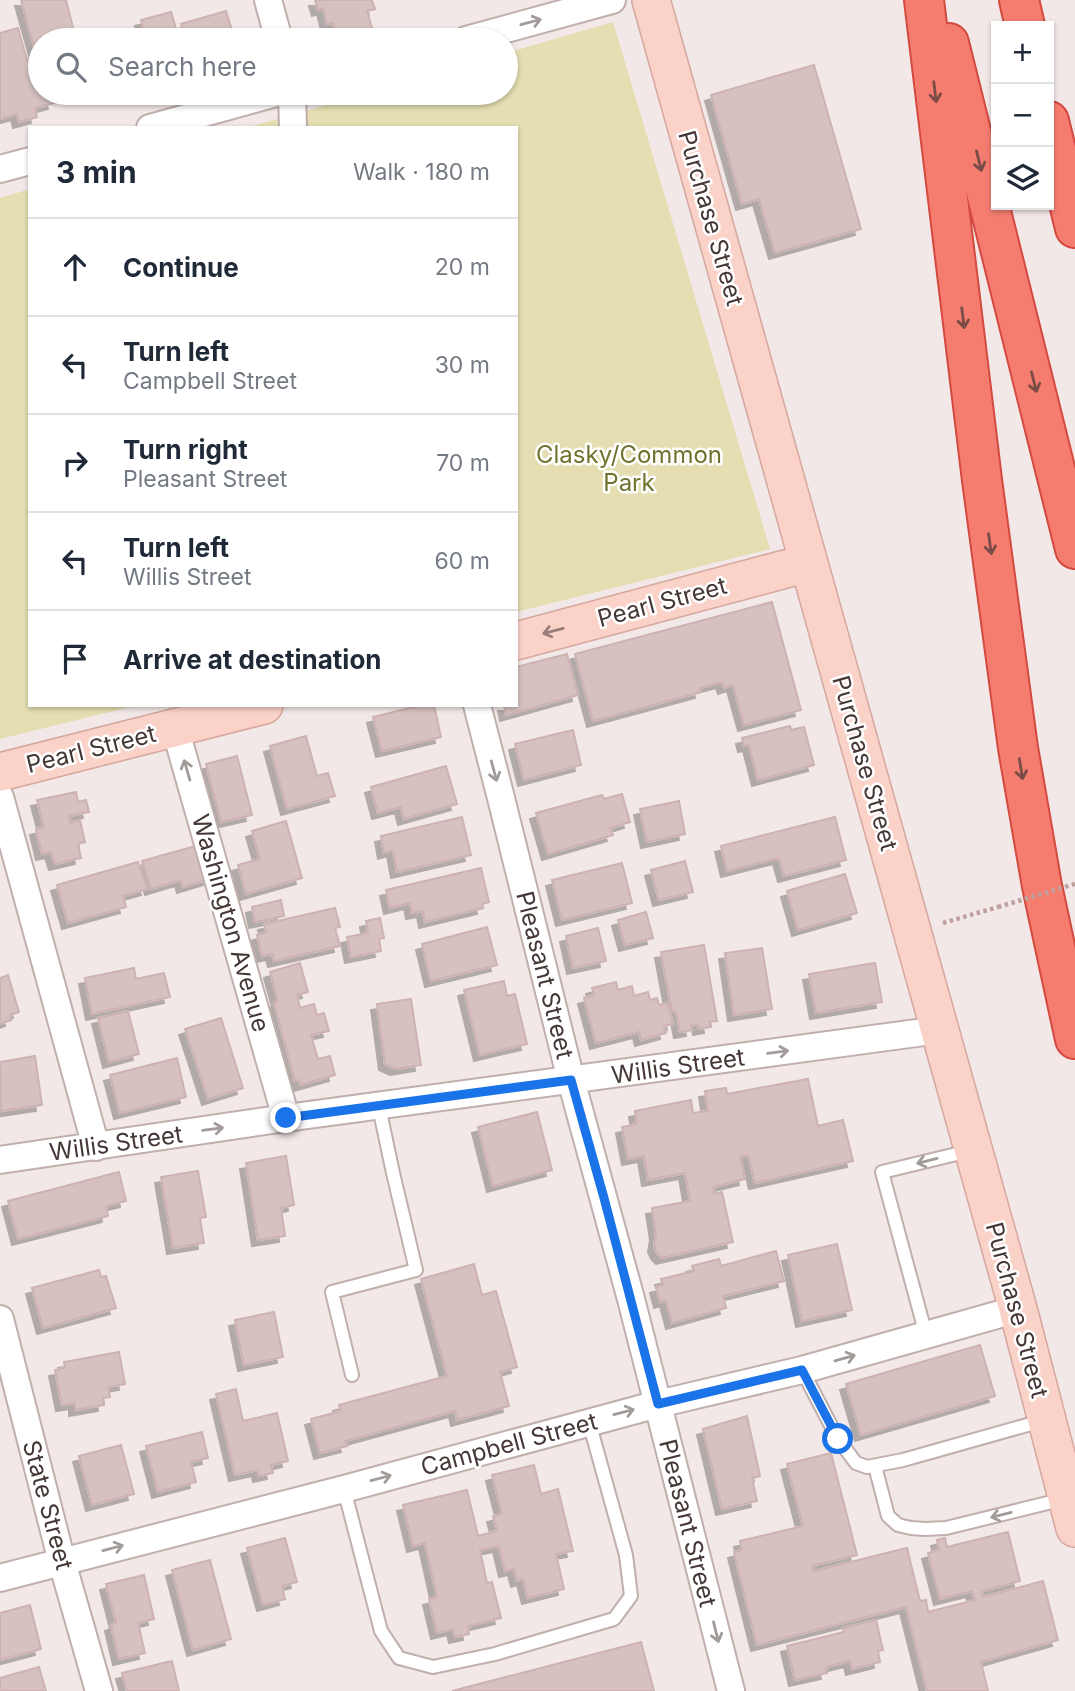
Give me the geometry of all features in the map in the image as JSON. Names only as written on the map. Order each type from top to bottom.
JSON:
[{"type":"highway","points":[[924,0],[982,480],[1018,748],[1039,873],[1075,1039]]},
{"type":"highway","points":[[939,0],[1075,550]]},
{"type":"highway","points":[[1019,0],[1024,21]]},
{"type":"highway","points":[[1054,142],[1075,228]]},
{"type":"main road","name":"Purchase Street","points":[[650,0],[1018,1309],[1071,1513]]},
{"type":"main road","name":"Pearl Street","points":[[518,640],[808,563]]},
{"type":"main road","name":"Pearl Street","points":[[0,772],[256,707]]},
{"type":"street","points":[[268,0],[276,28]]},
{"type":"street","points":[[510,28],[611,0]]},
{"type":"street","points":[[157,126],[233,105]]},
{"type":"street","points":[[292,105],[293,126]]},
{"type":"street","points":[[0,169],[28,162]]},
{"type":"street","name":"Pleasant Street","points":[[478,707],[571,1080],[731,1691]]},
{"type":"street","name":"Washington Avenue","points":[[175,728],[286,1118]]},
{"type":"street","points":[[0,797],[96,1147]]},
{"type":"street","name":"Willis Street","points":[[0,1160],[286,1118],[939,1030]]},
{"type":"street","name":"Campbell Street","points":[[0,1578],[658,1404],[802,1370],[1018,1309]]},
{"type":"street","name":"State Street","points":[[0,1319],[62,1562],[99,1691]]},
{"type":"lane","points":[[352,1375],[332,1292],[416,1270],[379,1107]]},
{"type":"lane","points":[[926,1335],[881,1172],[973,1150]]},
{"type":"lane","points":[[802,1370],[838,1439],[856,1463],[867,1467],[903,1460],[1047,1420]]},
{"type":"lane","points":[[344,1489],[381,1631],[399,1658],[433,1667],[495,1654],[614,1619],[631,1596],[626,1555],[589,1422]]},
{"type":"lane","points":[[875,1465],[888,1516],[898,1525],[925,1529],[946,1528],[1071,1513]]},
{"type":"path","points":[[912,932],[1075,884]]},
{"type":"green space","name":"Clasky/Common Park","points":[[613,22],[770,549],[518,612],[518,126],[253,126],[326,105],[518,105],[518,50]]},
{"type":"green space","points":[[28,190],[28,707],[130,707],[0,739],[0,198]]},
{"type":"building","points":[[21,0],[66,0],[73,28],[29,28]]},
{"type":"building","points":[[315,0],[372,0],[375,9],[367,11],[372,28],[334,28],[333,23],[327,24],[323,8],[318,10]]},
{"type":"building","points":[[226,11],[231,28],[182,28],[181,24]]},
{"type":"building","points":[[171,12],[176,28],[143,28],[141,20]]},
{"type":"building","points":[[18,28],[27,60],[28,105],[46,105],[35,108],[37,117],[19,122],[17,114],[0,119],[0,33]]},
{"type":"building","points":[[814,65],[861,229],[775,253],[759,199],[742,204],[711,95]]},
{"type":"building","points":[[772,602],[801,710],[744,725],[733,685],[724,688],[722,682],[700,688],[701,692],[593,721],[575,654]]},
{"type":"building","points":[[567,654],[578,695],[506,715],[504,707],[518,707],[518,666]]},
{"type":"building","points":[[414,707],[434,707],[441,737],[382,751],[373,717]]},
{"type":"building","points":[[790,726],[791,730],[804,727],[814,765],[758,780],[749,745],[744,746],[742,738]]},
{"type":"building","points":[[573,730],[581,765],[524,780],[515,744]]},
{"type":"building","points":[[306,736],[317,776],[328,773],[335,796],[287,809],[270,746]]},
{"type":"building","points":[[237,756],[252,815],[221,822],[206,764]]},
{"type":"building","points":[[446,766],[457,804],[404,819],[401,807],[378,813],[371,787]]},
{"type":"building","points":[[76,792],[78,802],[86,800],[89,812],[69,816],[70,823],[80,820],[85,842],[78,844],[81,858],[55,864],[51,852],[42,854],[36,829],[44,827],[37,800]]},
{"type":"building","points":[[622,794],[630,822],[610,828],[613,835],[548,854],[536,813],[602,795],[604,799]]},
{"type":"building","points":[[679,801],[685,834],[647,842],[640,809]]},
{"type":"building","points":[[462,817],[471,855],[397,872],[393,850],[384,853],[381,836]]},
{"type":"building","points":[[835,817],[846,860],[784,876],[779,858],[727,871],[721,846]]},
{"type":"building","points":[[286,821],[302,878],[246,894],[238,865],[260,859],[252,831]]},
{"type":"building","points":[[199,845],[209,879],[183,887],[181,880],[151,889],[142,861]]},
{"type":"building","points":[[685,861],[693,892],[659,900],[651,870]]},
{"type":"building","points":[[138,862],[147,889],[123,896],[126,907],[68,923],[57,885]]},
{"type":"building","points":[[622,863],[632,903],[562,920],[552,880]]},
{"type":"building","points":[[481,868],[489,902],[482,904],[483,908],[425,922],[423,911],[412,913],[410,903],[390,908],[386,890]]},
{"type":"building","points":[[845,874],[857,913],[798,930],[787,891]]},
{"type":"building","points":[[281,900],[284,916],[255,922],[252,907]]},
{"type":"building","points":[[335,908],[340,927],[335,928],[340,946],[274,961],[272,954],[262,956],[257,935],[266,932],[264,924]]},
{"type":"building","points":[[646,912],[653,938],[625,945],[618,920]]},
{"type":"building","points":[[380,918],[384,938],[379,939],[381,951],[351,957],[347,937],[368,933],[366,921]]},
{"type":"building","points":[[487,927],[497,965],[431,981],[422,944]]},
{"type":"building","points":[[598,928],[606,961],[573,968],[566,936]]},
{"type":"building","points":[[704,945],[717,1021],[709,1022],[710,1027],[699,1029],[698,1024],[691,1025],[692,1030],[680,1032],[676,1011],[672,1012],[661,952]]},
{"type":"building","points":[[762,948],[772,1009],[734,1015],[725,953]]},
{"type":"building","points":[[300,963],[308,992],[297,995],[300,1008],[314,1004],[317,1015],[324,1013],[329,1031],[311,1035],[318,1059],[330,1056],[335,1075],[300,1085],[299,1080],[295,1081],[274,1003],[278,1001],[270,972]]},
{"type":"building","points":[[875,963],[882,1002],[816,1013],[809,974]]},
{"type":"building","points":[[134,968],[136,979],[164,973],[170,997],[92,1014],[85,978]]},
{"type":"building","points":[[8,975],[19,1012],[10,1015],[11,1020],[0,1024],[0,978]]},
{"type":"building","points":[[504,981],[507,996],[515,994],[527,1044],[480,1055],[464,990]]},
{"type":"building","points":[[616,982],[618,990],[632,986],[634,996],[648,992],[650,1000],[657,998],[659,1005],[668,1003],[673,1024],[664,1026],[666,1033],[641,1040],[639,1032],[596,1043],[584,998],[594,995],[592,988]]},
{"type":"building","points":[[411,999],[421,1065],[396,1069],[385,1064],[377,1004]]},
{"type":"building","points":[[128,1011],[139,1054],[109,1062],[98,1018]]},
{"type":"building","points":[[221,1018],[243,1088],[208,1099],[185,1029]]},
{"type":"building","points":[[35,1056],[42,1105],[1,1111],[0,1062]]},
{"type":"building","points":[[177,1058],[186,1097],[120,1113],[110,1075]]},
{"type":"building","points":[[808,1079],[818,1126],[843,1120],[853,1161],[755,1183],[748,1155],[740,1157],[745,1179],[713,1187],[715,1194],[722,1192],[733,1242],[662,1258],[654,1246],[656,1234],[652,1208],[690,1201],[685,1173],[648,1180],[644,1156],[628,1159],[622,1127],[637,1124],[635,1111],[691,1100],[693,1113],[708,1111],[705,1091],[726,1088],[727,1094]]},
{"type":"building","points":[[537,1112],[552,1170],[493,1186],[478,1127]]},
{"type":"building","points":[[286,1156],[294,1205],[281,1208],[285,1236],[258,1240],[246,1163]]},
{"type":"building","points":[[198,1171],[206,1217],[200,1218],[204,1243],[173,1248],[161,1177]]},
{"type":"building","points":[[119,1172],[126,1201],[106,1206],[108,1216],[18,1239],[8,1201]]},
{"type":"building","points":[[837,1244],[852,1310],[802,1321],[788,1255]]},
{"type":"building","points":[[776,1251],[784,1281],[723,1296],[726,1308],[672,1323],[666,1300],[660,1302],[656,1287],[663,1285],[661,1279],[694,1271],[692,1266],[719,1259],[721,1266]]},
{"type":"building","points":[[474,1264],[482,1295],[496,1291],[517,1367],[500,1372],[509,1406],[457,1420],[455,1411],[345,1441],[347,1446],[320,1453],[311,1419],[341,1411],[339,1405],[447,1376],[421,1279]]},
{"type":"building","points":[[99,1270],[101,1277],[106,1276],[116,1308],[43,1328],[32,1288]]},
{"type":"building","points":[[274,1312],[283,1357],[244,1365],[235,1320]]},
{"type":"building","points":[[980,1345],[995,1396],[861,1435],[846,1384]]},
{"type":"building","points":[[119,1352],[125,1384],[108,1387],[110,1397],[103,1398],[104,1405],[75,1410],[75,1403],[62,1405],[55,1370],[65,1368],[64,1362]]},
{"type":"building","points":[[236,1389],[243,1421],[277,1413],[288,1461],[271,1465],[273,1473],[259,1476],[258,1470],[235,1475],[216,1394]]},
{"type":"building","points":[[747,1416],[760,1476],[752,1478],[757,1501],[722,1509],[703,1429]]},
{"type":"building","points":[[202,1432],[208,1458],[191,1462],[196,1482],[158,1492],[146,1446]]},
{"type":"building","points":[[121,1445],[134,1494],[92,1505],[79,1456]]},
{"type":"building","points":[[831,1453],[857,1555],[812,1566],[814,1571],[907,1548],[920,1601],[926,1600],[928,1612],[975,1600],[972,1591],[940,1599],[928,1553],[939,1550],[937,1540],[945,1538],[947,1547],[1008,1532],[1020,1581],[982,1591],[983,1597],[1043,1581],[1058,1640],[981,1662],[988,1691],[927,1691],[906,1607],[757,1645],[734,1552],[742,1550],[740,1541],[803,1526],[787,1464]]},
{"type":"building","points":[[534,1465],[541,1494],[558,1489],[573,1551],[556,1554],[564,1589],[528,1598],[523,1579],[517,1581],[514,1569],[505,1571],[499,1546],[480,1550],[487,1583],[492,1582],[501,1618],[468,1626],[469,1634],[455,1637],[453,1629],[437,1633],[429,1599],[437,1597],[425,1543],[413,1546],[403,1505],[467,1490],[478,1536],[497,1531],[493,1516],[502,1514],[492,1475]]},
{"type":"building","points":[[285,1538],[297,1582],[282,1586],[285,1599],[263,1605],[247,1548]]},
{"type":"building","points":[[210,1560],[231,1639],[193,1650],[172,1570]]},
{"type":"building","points":[[144,1575],[154,1619],[138,1623],[145,1653],[119,1659],[111,1625],[116,1623],[106,1584]]},
{"type":"building","points":[[30,1605],[41,1649],[0,1660],[0,1613]]},
{"type":"building","points":[[876,1620],[883,1650],[878,1651],[880,1662],[852,1669],[850,1661],[826,1667],[827,1673],[795,1680],[787,1646],[844,1632],[843,1628]]},
{"type":"building","points":[[641,1642],[654,1691],[452,1691]]},
{"type":"building","points":[[172,1661],[179,1691],[127,1691],[122,1673]]},
{"type":"building","points":[[39,1667],[46,1691],[0,1691],[0,1678]]},
{"type":"route","points":[[286,1118],[571,1080],[658,1404],[802,1370],[838,1439]]}]
